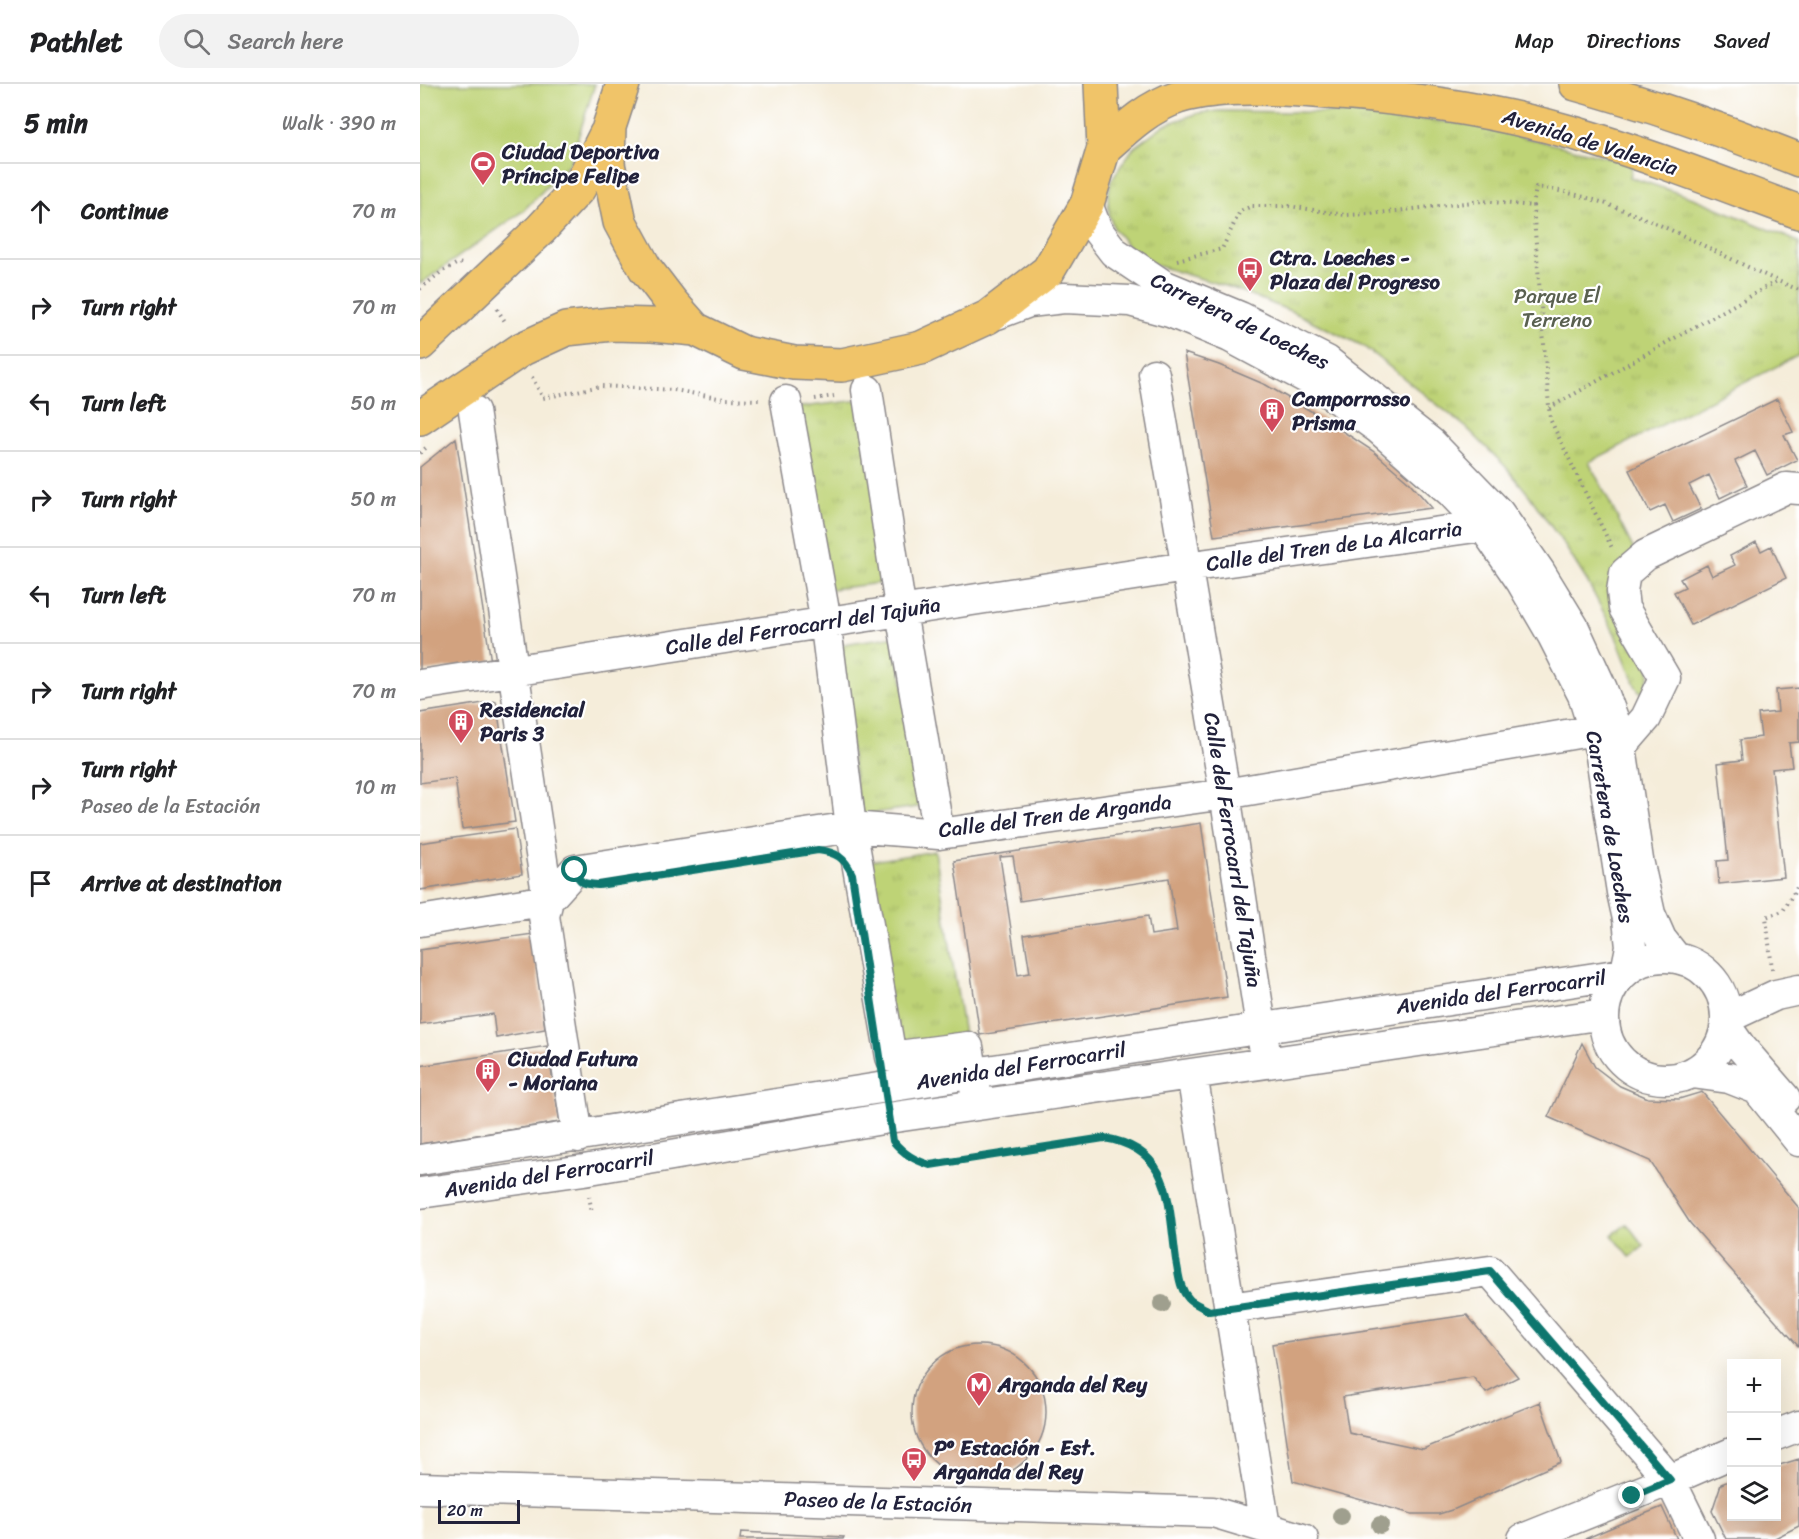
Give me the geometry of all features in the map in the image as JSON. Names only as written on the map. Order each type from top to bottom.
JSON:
[{"type":"highway","points":[[420,344],[542,229],[579,188],[609,127],[623,84]]},
{"type":"highway","points":[[420,418],[522,349],[566,330],[612,324],[652,325],[695,330],[744,353],[794,363],[842,365],[921,348],[988,317],[1048,271],[1087,204],[1104,148],[1101,84]]},
{"type":"highway","points":[[1576,84],[1635,100],[1721,129],[1799,160]]},
{"type":"highway","name":"Avenida de Valencia","points":[[1104,148],[1132,123],[1155,107],[1177,97],[1203,92],[1250,89],[1306,90],[1377,96],[1439,103],[1489,112],[1575,133],[1799,212]]},
{"type":"highway","points":[[609,127],[608,164],[620,222],[645,268],[695,330]]},
{"type":"street","name":"Carretera de Loeches","points":[[1087,204],[1097,230],[1114,252],[1163,285],[1240,317],[1327,361],[1431,443],[1499,513],[1540,572],[1573,626],[1602,689],[1621,747],[1643,888],[1650,914],[1661,939],[1676,958]]},
{"type":"street","name":"Carretera de Loeches","points":[[988,317],[1029,302],[1064,298],[1130,301],[1170,312],[1230,337],[1314,382],[1378,428],[1451,492],[1483,526],[1521,581],[1553,636],[1582,696],[1595,730],[1628,919],[1631,947],[1624,973]]},
{"type":"street","points":[[1154,374],[1185,561]]},
{"type":"street","points":[[867,390],[901,611],[939,834]]},
{"type":"street","points":[[786,401],[826,622],[852,827],[891,1057],[968,1047],[978,1105]]},
{"type":"street","points":[[474,411],[548,900],[544,916],[578,1137]]},
{"type":"street","points":[[1621,747],[1646,718],[1665,678],[1624,608],[1622,591],[1625,573],[1646,555],[1786,488],[1799,489]]},
{"type":"street","name":"Calle del Tren de La Alcarria","points":[[1185,561],[1483,526]]},
{"type":"street","name":"Calle del Ferrocarrl del Tajuña","points":[[420,685],[901,611],[1185,561],[1225,794],[1267,1063]]},
{"type":"street","name":"Calle del Tren de Arganda","points":[[548,900],[575,870],[852,827],[939,834],[1225,794],[1595,730]]},
{"type":"street","points":[[420,921],[548,900]]},
{"type":"street","points":[[1658,957],[1676,958],[1696,965],[1712,979],[1723,997],[1726,1022],[1720,1045],[1709,1061],[1692,1073],[1672,1079],[1651,1078],[1631,1069],[1616,1054],[1606,1035],[1604,1014],[1607,999],[1613,986],[1624,973],[1642,962],[1658,957]]},
{"type":"street","name":"Avenida del Ferrocarril","points":[[420,1160],[1624,973]]},
{"type":"street","points":[[1726,1022],[1787,992]]},
{"type":"street","name":"Avenida del Ferrocarril","points":[[420,1193],[584,1170],[888,1118],[1604,1014]]},
{"type":"street","points":[[1726,1022],[1740,1046],[1799,1114]]},
{"type":"street","points":[[1692,1073],[1729,1078],[1757,1089],[1799,1141]]},
{"type":"street","points":[[1192,1074],[1265,1527]]},
{"type":"street","points":[[1229,1308],[1490,1271],[1670,1480],[1699,1539]]},
{"type":"street","points":[[1781,1433],[1799,1426]]},
{"type":"street","points":[[1523,1539],[1727,1455]]},
{"type":"street","name":"Paseo de la Estación","points":[[420,1500],[435,1488],[1213,1512],[1303,1539]]},
{"type":"path","points":[[1625,573],[1550,419],[1533,206],[1536,187],[1559,190],[1619,208],[1799,290]]},
{"type":"path","points":[[1163,285],[1177,258],[1222,249],[1239,211],[1252,206],[1289,206],[1345,215],[1482,201],[1533,206]]},
{"type":"path","points":[[1549,408],[1778,281]]},
{"type":"path","points":[[1787,992],[1766,917],[1783,911],[1799,884]]},
{"type":"path","points":[[888,1118],[893,1141],[903,1153],[930,1165],[1104,1138],[1123,1141],[1142,1151],[1158,1169],[1166,1192],[1179,1282],[1190,1299],[1209,1311],[1229,1308]]},
{"type":"green space","name":"Ciudad Deportiva Príncipe Felipe","points":[[420,84],[595,84],[570,163],[523,211],[420,284]]},
{"type":"green space","name":"Parque El Terreno","points":[[1219,111],[1354,113],[1468,124],[1633,163],[1630,177],[1696,199],[1799,242],[1799,355],[1589,462],[1635,552],[1624,561],[1650,674],[1643,693],[1635,685],[1615,634],[1587,581],[1565,546],[1505,466],[1467,428],[1363,346],[1293,312],[1235,289],[1152,264],[1137,257],[1114,229],[1109,214],[1108,197],[1111,180],[1134,147],[1164,125],[1199,113]]},
{"type":"green space","points":[[861,400],[888,582],[824,590],[794,408]]},
{"type":"green space","points":[[895,636],[924,806],[860,815],[837,645]]},
{"type":"green space","points":[[935,851],[964,1035],[894,1046],[866,862]]},
{"type":"green space","points":[[1627,1224],[1644,1246],[1630,1257],[1612,1235]]},
{"type":"building","name":"Camporrosso Prisma","points":[[1184,353],[1266,385],[1321,417],[1373,451],[1410,483],[1432,508],[1214,536]]},
{"type":"building","points":[[1777,399],[1793,432],[1784,435],[1797,460],[1767,475],[1755,451],[1735,461],[1747,485],[1720,498],[1709,475],[1689,485],[1701,509],[1673,522],[1665,505],[1650,512],[1629,470]]},
{"type":"building","points":[[456,438],[491,662],[420,672],[420,467]]},
{"type":"building","points":[[1756,542],[1761,551],[1771,546],[1786,578],[1691,625],[1674,592],[1685,587],[1680,579],[1707,565],[1712,576],[1735,565],[1730,556]]},
{"type":"building","points":[[1799,688],[1799,742],[1789,743],[1792,767],[1772,769],[1784,877],[1719,884],[1717,861],[1728,860],[1718,763],[1742,760],[1740,740],[1761,737],[1758,714],[1778,712],[1776,690]]},
{"type":"building","name":"Residencial Paris 3","points":[[496,701],[515,822],[462,829],[455,778],[420,783],[420,713]]},
{"type":"building","points":[[1201,823],[1227,997],[980,1035],[954,861]],"holes":[[[1013,856],[1020,901],[1169,878],[1177,931],[1151,935],[1148,916],[1024,935],[1030,973],[1018,975],[1000,857]]]},
{"type":"building","points":[[515,829],[522,874],[420,890],[420,843]]},
{"type":"building","name":"Ciudad Futura - Moriana","points":[[533,934],[545,1029],[496,1038],[493,1014],[420,1024],[420,950]]},
{"type":"building","points":[[1582,1043],[1595,1067],[1620,1086],[1648,1098],[1679,1099],[1702,1092],[1799,1208],[1799,1347],[1690,1223],[1650,1161],[1548,1117]]},
{"type":"building","name":"Ciudad Futura - Moriana","points":[[547,1046],[560,1122],[420,1144],[420,1066]]},
{"type":"building","points":[[1467,1315],[1518,1377],[1486,1393],[1473,1377],[1343,1397],[1349,1433],[1423,1449],[1540,1402],[1561,1462],[1439,1514],[1412,1514],[1293,1481],[1272,1344]]},
{"type":"building","name":"Arganda del Rey","points":[[979,1345],[1005,1350],[1026,1365],[1041,1386],[1046,1412],[1041,1438],[1026,1459],[1005,1474],[979,1479],[953,1474],[932,1459],[917,1438],[912,1412],[917,1386],[932,1365],[953,1350]]},
{"type":"building","points":[[1799,1459],[1799,1526],[1776,1539],[1726,1539],[1712,1511],[1721,1484],[1727,1482],[1727,1521],[1781,1521],[1781,1464]]},
{"type":"building","points":[[1662,1507],[1677,1539],[1585,1539],[1622,1523]]},
{"type":"building","points":[[741,1532],[844,1537],[843,1539],[740,1539]]},
{"type":"place","name":"Ciudad Deportiva Príncipe Felipe","points":[[483,187]]},
{"type":"place","name":"Ctra. Loeches - Plaza del Progreso","points":[[1250,293]]},
{"type":"place","name":"Camporrosso Prisma","points":[[1272,434]]},
{"type":"place","name":"Residencial Paris 3","points":[[461,745]]},
{"type":"place","name":"Ciudad Futura - Moriana","points":[[488,1094]]},
{"type":"place","name":"Arganda del Rey","points":[[979,1408]]},
{"type":"place","name":"Pº Estación - Est. Arganda del Rey","points":[[914,1483]]},
{"type":"route","points":[[575,870],[578,879],[585,884],[599,885],[818,850],[829,851],[841,857],[847,862],[852,874],[893,1141],[903,1153],[930,1165],[1104,1138],[1123,1141],[1142,1151],[1158,1169],[1166,1192],[1179,1282],[1190,1299],[1209,1311],[1490,1271],[1670,1480],[1632,1496]]}]
